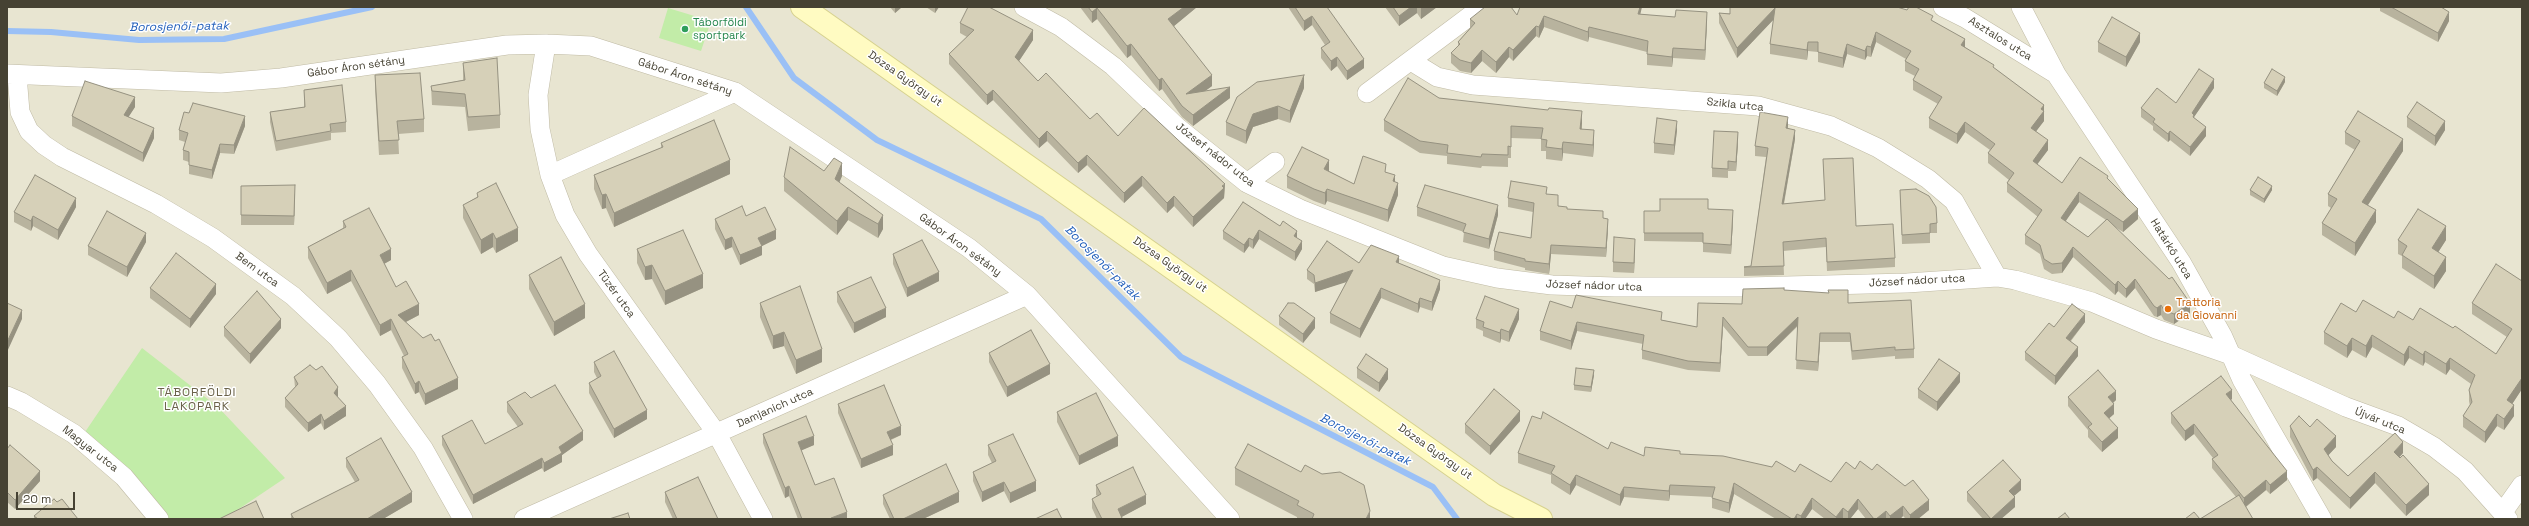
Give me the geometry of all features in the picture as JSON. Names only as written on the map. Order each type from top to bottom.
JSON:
[{"type":"main road","name":"Dózsa György út","points":[[802,7],[1494,494],[1541,519]]},
{"type":"street","name":"József nádor utca","points":[[1024,7],[1060,27],[1113,66],[1177,127],[1247,183],[1300,209],[1443,266],[1497,278],[1552,285],[1747,288],[1944,282],[1997,277],[2045,287],[2092,302],[2156,330],[2231,355]]},
{"type":"street","points":[[1367,93],[1482,7]]},
{"type":"street","name":"Asztalos utca","points":[[1944,7],[1965,18],[2056,74]]},
{"type":"street","name":"Határkő utca","points":[[2021,7],[2056,74],[2181,262],[2231,355],[2242,380],[2322,519]]},
{"type":"street","name":"Gábor Áron sétány","points":[[12,74],[221,83],[281,78],[507,45],[546,44],[591,46],[735,92],[969,248],[1027,294],[1226,518]]},
{"type":"street","name":"Tüzér utca","points":[[546,44],[538,95],[540,130],[550,175],[565,215],[588,254],[717,434],[763,519]]},
{"type":"street","name":"Szikla utca","points":[[1411,61],[1437,77],[1473,85],[1758,106],[1831,126],[1878,148],[1928,179],[1954,201],[1997,277]]},
{"type":"street","name":"Bem utca","points":[[12,74],[20,112],[29,131],[44,145],[62,157],[156,204],[213,238],[293,296],[338,338],[377,384],[423,448],[463,519]]},
{"type":"street","points":[[550,175],[735,92]]},
{"type":"street","points":[[1247,183],[1275,162]]},
{"type":"street","name":"Damjanich utca","points":[[524,519],[717,434],[1027,294]]},
{"type":"street","name":"Újvár utca","points":[[2231,355],[2346,407],[2398,426],[2434,447],[2464,471],[2506,516]]},
{"type":"street","name":"Magyar utca","points":[[7,396],[74,434],[124,476],[158,519]]},
{"type":"street","points":[[2506,516],[2522,485]]},
{"type":"shaded area","points":[[7,7],[2522,7],[2522,519],[7,519]]},
{"type":"green space","name":"Táborföldi sportpark","points":[[668,8],[711,21],[701,51],[659,38]]},
{"type":"green space","points":[[142,348],[218,407],[285,478],[224,519],[166,519],[83,435]]},
{"type":"building","points":[[968,7],[989,7],[1033,30],[1015,57],[1038,81],[1046,73],[1090,119],[1097,113],[1118,136],[1144,108],[1225,184],[1222,186],[1224,188],[1193,217],[1174,196],[1167,203],[1142,176],[1124,193],[1087,155],[1078,163],[1047,131],[1039,139],[993,90],[987,95],[949,54],[974,30],[960,23]]},
{"type":"building","points":[[1088,7],[1184,7],[1168,19],[1212,75],[1186,94],[1230,87],[1193,115],[1182,106],[1162,78],[1159,80],[1131,44],[1127,46],[1097,8],[1092,12]]},
{"type":"building","points":[[1295,7],[1327,7],[1364,59],[1347,71],[1337,57],[1331,61],[1321,48],[1330,42],[1312,16],[1304,21]]},
{"type":"building","points":[[1393,7],[1411,7],[1399,16]]},
{"type":"building","points":[[1485,7],[1511,7],[1517,15],[1520,7],[1640,7],[1638,14],[1675,17],[1676,10],[1707,12],[1705,50],[1673,48],[1672,57],[1647,54],[1648,41],[1589,27],[1588,32],[1544,16],[1539,27],[1536,26],[1513,50],[1509,47],[1496,62],[1482,50],[1471,63],[1460,60],[1451,53],[1460,44],[1458,42],[1475,23],[1470,19]]},
{"type":"building","points":[[1730,7],[1897,7],[1907,10],[1909,7],[1916,7],[1933,16],[1931,20],[1965,39],[1961,45],[1994,65],[1993,67],[2044,105],[2041,109],[2044,111],[2031,128],[2048,140],[2033,161],[2062,183],[2080,157],[2108,176],[2107,178],[2138,209],[2123,222],[2079,192],[2061,218],[2088,237],[2107,219],[2169,279],[2172,277],[2190,303],[2174,314],[2164,310],[2161,305],[2157,308],[2135,279],[2126,289],[2118,281],[2115,285],[2073,247],[2062,263],[2052,264],[2044,259],[2040,245],[2025,235],[2042,210],[2007,183],[2014,173],[1988,153],[1995,144],[1965,122],[1957,134],[1929,118],[1942,97],[1913,80],[1919,69],[1905,61],[1911,51],[1876,32],[1871,47],[1867,46],[1865,51],[1847,44],[1843,58],[1818,52],[1818,42],[1808,42],[1807,50],[1770,44],[1775,8],[1737,48],[1719,13],[1730,14]]},
{"type":"building","points":[[2391,7],[2441,7],[2449,12],[2438,33]]},
{"type":"building","points":[[2112,17],[2140,33],[2126,57],[2098,42]]},
{"type":"building","points":[[497,58],[500,115],[468,117],[465,94],[432,91],[431,86],[465,80],[463,63]]},
{"type":"building","points":[[2199,69],[2214,79],[2192,113],[2194,115],[2193,117],[2206,127],[2190,147],[2170,131],[2168,134],[2153,122],[2155,119],[2141,108],[2157,88],[2176,103]]},
{"type":"building","points":[[2272,69],[2285,77],[2277,91],[2264,83]]},
{"type":"building","points":[[420,73],[424,119],[397,121],[399,140],[379,141],[375,75]]},
{"type":"building","points":[[1304,75],[1290,111],[1278,106],[1253,114],[1246,131],[1226,122],[1237,97],[1257,82]]},
{"type":"building","points":[[1408,78],[1439,98],[1548,110],[1549,108],[1582,111],[1580,129],[1594,130],[1593,145],[1563,142],[1562,149],[1546,147],[1547,140],[1541,139],[1543,128],[1511,126],[1511,147],[1508,146],[1508,155],[1482,154],[1481,157],[1447,153],[1448,145],[1420,141],[1384,120]]},
{"type":"building","points":[[85,81],[135,97],[124,115],[154,128],[143,153],[72,116]]},
{"type":"building","points":[[342,85],[346,122],[330,124],[331,131],[276,141],[270,112],[305,107],[304,90]]},
{"type":"building","points":[[2417,102],[2445,121],[2435,136],[2407,117]]},
{"type":"building","points":[[193,103],[245,116],[234,145],[220,144],[212,170],[189,165],[189,152],[183,150],[188,133],[179,130],[184,112],[189,113]]},
{"type":"building","points":[[2358,111],[2403,139],[2362,202],[2376,210],[2355,243],[2322,223],[2337,199],[2328,194],[2360,141],[2345,132]]},
{"type":"building","points":[[1760,112],[1788,117],[1786,128],[1795,130],[1782,204],[1825,200],[1823,159],[1853,158],[1856,226],[1893,224],[1895,258],[1827,262],[1826,238],[1783,242],[1784,266],[1744,267],[1751,266],[1768,148],[1755,146]]},
{"type":"building","points":[[1657,118],[1677,121],[1674,145],[1654,143]]},
{"type":"building","points":[[714,120],[730,160],[614,213],[606,194],[602,195],[594,175],[663,147],[661,143]]},
{"type":"building","points":[[1714,131],[1738,132],[1736,162],[1728,161],[1728,169],[1712,168]]},
{"type":"building","points":[[790,147],[824,171],[834,158],[842,163],[835,179],[883,215],[878,224],[848,207],[837,221],[784,177]]},
{"type":"building","points":[[1302,147],[1329,160],[1324,169],[1354,184],[1363,156],[1386,164],[1385,172],[1395,175],[1393,181],[1398,183],[1388,210],[1327,189],[1325,193],[1287,176]]},
{"type":"building","points":[[35,175],[76,198],[58,230],[33,216],[31,221],[14,212]]},
{"type":"building","points":[[2258,177],[2272,186],[2264,199],[2250,190]]},
{"type":"building","points":[[1511,181],[1547,187],[1546,194],[1558,195],[1558,206],[1567,207],[1567,209],[1603,211],[1603,218],[1608,219],[1606,248],[1551,245],[1549,264],[1525,261],[1525,259],[1494,251],[1499,232],[1531,238],[1534,203],[1508,198]]},
{"type":"building","points":[[496,183],[518,228],[496,239],[493,233],[481,240],[463,205],[478,197],[477,193]]},
{"type":"building","points":[[295,185],[294,216],[241,215],[241,186]]},
{"type":"building","points":[[1425,185],[1498,205],[1489,239],[1463,232],[1466,224],[1417,207]]},
{"type":"building","points":[[1916,189],[1929,196],[1936,207],[1937,223],[1930,224],[1930,233],[1902,235],[1900,190]]},
{"type":"building","points":[[1660,199],[1708,199],[1708,209],[1733,210],[1731,245],[1703,243],[1703,233],[1644,233],[1644,211],[1660,211]]},
{"type":"building","points":[[1243,202],[1280,226],[1283,221],[1297,231],[1294,236],[1302,241],[1295,252],[1259,230],[1253,240],[1249,238],[1244,245],[1223,231]]},
{"type":"building","points":[[742,206],[746,216],[765,207],[776,230],[758,238],[762,246],[740,255],[732,237],[725,240],[715,219]]},
{"type":"building","points":[[369,208],[391,249],[380,255],[396,287],[406,281],[419,304],[398,315],[423,338],[431,334],[435,341],[439,339],[458,378],[425,394],[419,381],[415,384],[402,357],[408,354],[391,319],[380,325],[351,270],[327,283],[308,247],[346,227],[343,221]]},
{"type":"building","points":[[2418,209],[2446,226],[2432,248],[2446,257],[2434,276],[2402,255],[2407,246],[2398,240]]},
{"type":"building","points":[[107,211],[146,233],[127,267],[88,246]]},
{"type":"building","points":[[683,230],[703,274],[665,291],[652,265],[645,267],[637,249]]},
{"type":"building","points":[[1614,237],[1635,239],[1634,263],[1613,262]]},
{"type":"building","points":[[922,240],[939,272],[907,288],[893,254]]},
{"type":"building","points":[[1327,241],[1359,263],[1371,245],[1399,256],[1396,262],[1440,280],[1432,302],[1420,298],[1418,304],[1381,288],[1360,329],[1330,313],[1353,270],[1315,283],[1314,275],[1307,270]]},
{"type":"building","points":[[176,253],[216,284],[190,319],[150,288]]},
{"type":"building","points":[[561,257],[585,304],[554,322],[529,275]]},
{"type":"building","points":[[2496,264],[2522,281],[2522,378],[2507,400],[2514,405],[2504,419],[2497,414],[2485,432],[2463,416],[2472,402],[2469,390],[2475,375],[2450,358],[2446,364],[2425,351],[2423,355],[2409,346],[2404,355],[2372,335],[2366,346],[2352,338],[2347,346],[2324,332],[2341,303],[2356,312],[2363,300],[2394,318],[2398,311],[2413,320],[2420,308],[2453,328],[2455,326],[2496,354],[2512,329],[2472,303]]},
{"type":"building","points":[[871,277],[886,308],[854,323],[837,292]]},
{"type":"building","points":[[800,286],[822,349],[796,360],[784,332],[773,336],[760,303]]},
{"type":"building","points":[[1784,288],[1784,290],[1829,293],[1828,290],[1848,290],[1848,303],[1911,300],[1914,349],[1895,350],[1895,347],[1852,351],[1850,333],[1820,333],[1818,362],[1796,360],[1798,317],[1767,347],[1748,347],[1723,317],[1720,363],[1688,361],[1642,350],[1644,335],[1577,322],[1571,341],[1540,331],[1550,301],[1572,308],[1576,295],[1662,312],[1661,320],[1697,327],[1698,303],[1742,304],[1743,289]]},
{"type":"building","points":[[257,291],[281,319],[250,354],[224,327]]},
{"type":"building","points":[[1485,296],[1519,309],[1509,332],[1501,329],[1500,333],[1483,327],[1484,322],[1476,319]]},
{"type":"building","points":[[7,303],[22,310],[7,342]]},
{"type":"building","points":[[1288,303],[1294,303],[1315,318],[1303,334],[1279,316]]},
{"type":"building","points":[[2072,304],[2085,314],[2066,338],[2078,347],[2055,376],[2025,352],[2049,323],[2054,327]]},
{"type":"building","points":[[1031,330],[1050,364],[1007,387],[989,353]]},
{"type":"building","points":[[614,351],[647,410],[614,429],[589,383],[601,376],[594,362]]},
{"type":"building","points":[[1366,354],[1388,369],[1379,383],[1357,368]]},
{"type":"building","points":[[1939,359],[1960,373],[1937,402],[1918,389]]},
{"type":"building","points":[[310,365],[316,370],[322,366],[338,387],[334,393],[346,406],[324,421],[321,414],[308,423],[285,398],[298,384],[294,377]]},
{"type":"building","points":[[1576,368],[1594,370],[1591,387],[1574,385]]},
{"type":"building","points":[[2098,370],[2116,391],[2108,397],[2114,404],[2104,413],[2118,428],[2102,442],[2088,427],[2092,424],[2068,397]]},
{"type":"building","points":[[2221,376],[2232,390],[2226,394],[2287,471],[2270,485],[2266,480],[2244,498],[2212,459],[2218,455],[2194,424],[2185,431],[2171,413]]},
{"type":"building","points":[[555,385],[583,431],[559,447],[562,453],[544,463],[542,458],[473,495],[442,436],[472,420],[485,444],[523,424],[507,402],[525,392],[531,398]]},
{"type":"building","points":[[884,385],[901,426],[887,432],[893,445],[861,459],[838,404]]},
{"type":"building","points":[[1494,389],[1520,411],[1490,446],[1465,424]]},
{"type":"building","points":[[1096,393],[1118,436],[1079,456],[1057,412]]},
{"type":"building","points":[[1543,412],[1608,449],[1611,442],[1644,456],[1645,447],[1680,451],[1680,454],[1723,456],[1772,467],[1776,461],[1795,472],[1800,464],[1831,482],[1846,462],[1855,469],[1860,461],[1872,470],[1877,464],[1905,486],[1913,480],[1929,500],[1910,515],[1903,506],[1890,516],[1886,511],[1874,519],[1858,499],[1848,512],[1843,508],[1836,517],[1812,498],[1801,516],[1797,514],[1794,519],[1792,519],[1734,483],[1729,503],[1712,498],[1715,487],[1670,485],[1669,491],[1624,487],[1620,495],[1576,475],[1570,485],[1551,473],[1555,466],[1518,453],[1532,416],[1541,419]]},
{"type":"building","points":[[806,416],[814,436],[798,442],[815,485],[834,478],[847,512],[831,518],[832,519],[802,519],[789,486],[785,488],[763,434]]},
{"type":"building","points":[[2299,416],[2310,427],[2317,419],[2336,436],[2324,449],[2332,461],[2348,476],[2395,433],[2403,442],[2394,452],[2400,458],[2403,455],[2429,484],[2406,505],[2375,472],[2350,498],[2317,467],[2313,470],[2290,426]]},
{"type":"building","points":[[1013,434],[1036,481],[1010,493],[1004,482],[982,492],[973,472],[996,461],[988,445]]},
{"type":"building","points":[[381,438],[412,492],[367,519],[294,519],[291,514],[359,480],[346,458]]},
{"type":"building","points":[[1248,444],[1301,472],[1305,465],[1322,474],[1340,472],[1364,485],[1370,511],[1366,519],[1312,519],[1314,514],[1297,505],[1299,501],[1235,468]]},
{"type":"building","points":[[10,445],[40,471],[15,500],[7,492],[7,449]]},
{"type":"building","points":[[2003,460],[2021,480],[2009,491],[2015,497],[1991,519],[1967,492]]},
{"type":"building","points":[[946,464],[959,492],[903,519],[894,519],[883,495]]},
{"type":"building","points":[[1133,467],[1146,495],[1118,509],[1122,518],[1102,519],[1092,499],[1101,494],[1096,485]]},
{"type":"building","points":[[698,477],[718,519],[677,519],[665,492]]},
{"type":"building","points":[[2239,495],[2253,519],[2200,519]]},
{"type":"building","points":[[54,499],[57,502],[62,499],[78,519],[38,519],[34,516]]},
{"type":"building","points":[[256,501],[264,519],[219,519]]},
{"type":"building","points":[[1057,509],[1062,519],[1035,519]]},
{"type":"building","points":[[2194,512],[2200,519],[2185,519]]},
{"type":"building","points":[[628,513],[630,519],[609,519]]},
{"type":"building","points":[[2065,513],[2070,519],[2057,519]]},
{"type":"waterway","name":"Borosjenői-patak","points":[[7,31],[51,32],[139,40],[224,39],[372,7]]},
{"type":"waterway","name":"Borosjenői-patak","points":[[746,7],[794,78],[877,140],[1041,219],[1181,357],[1433,487],[1457,519]]},
{"type":"place","name":"Táborföldi sportpark","points":[[685,29]]},
{"type":"place","name":"Trattoria da Giovanni","points":[[2168,309]]},
{"type":"district","name":"TÁBORFÖLDI LAKÓPARK","points":[[197,400]]}]
